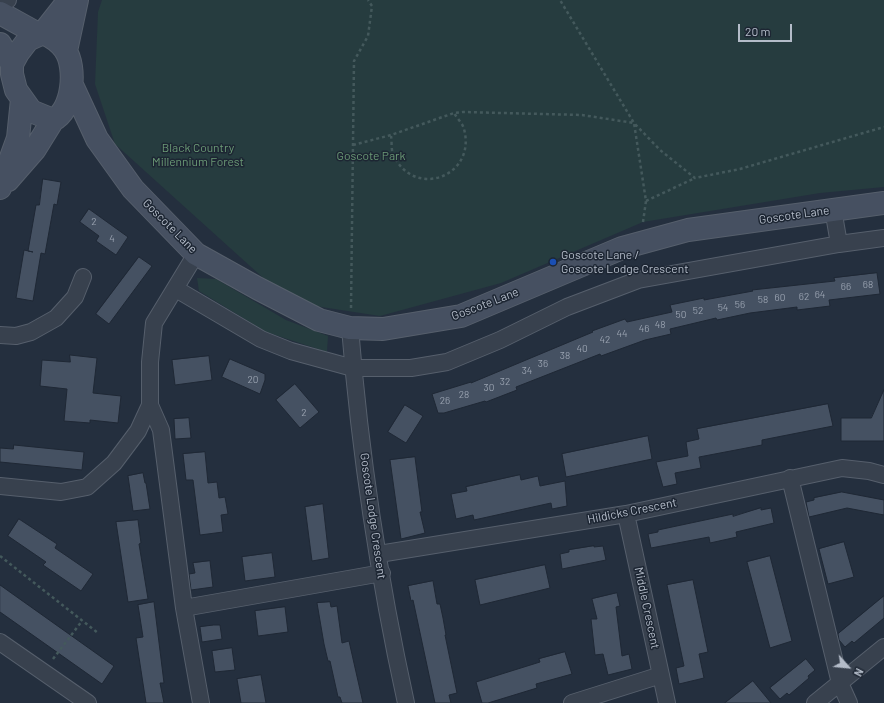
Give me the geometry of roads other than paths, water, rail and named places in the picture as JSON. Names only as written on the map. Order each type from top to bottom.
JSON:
[{"type":"street","points":[[0,1],[8,0]]},
{"type":"street","points":[[12,64],[28,40],[41,34],[69,0]]},
{"type":"street","points":[[66,51],[77,0]]},
{"type":"street","points":[[0,13],[41,34],[54,38],[66,51],[70,62],[72,85],[67,103],[35,149],[0,188]]},
{"type":"street","points":[[0,44],[12,64],[13,80],[22,99],[31,111],[55,119]]},
{"type":"street","name":"Goscote Lane","points":[[72,85],[97,139],[134,190],[196,254],[319,320],[350,328],[383,329],[462,316],[622,248],[688,230],[884,203]]},
{"type":"street","points":[[0,188],[18,138],[22,99]]},
{"type":"street","name":"Goscote Lane","points":[[55,119],[97,139]]},
{"type":"street","points":[[833,209],[839,244]]},
{"type":"street","points":[[176,289],[262,339],[291,351],[353,368],[411,368],[446,362],[500,340],[567,307],[638,280],[839,244],[884,238]]},
{"type":"street","points":[[196,254],[154,323],[150,362],[150,405],[161,430],[184,608],[201,703]]},
{"type":"street","points":[[0,335],[16,336],[31,332],[56,318],[75,297],[83,277]]},
{"type":"street","name":"Goscote Lodge Crescent","points":[[350,328],[353,368],[379,554],[390,627],[406,703]]},
{"type":"street","points":[[0,486],[61,492],[87,487],[114,463],[138,431],[150,405]]},
{"type":"street","name":"Hildicks Crescent","points":[[379,554],[626,514],[842,468],[869,471],[884,475]]},
{"type":"street","points":[[790,478],[840,683],[849,703]]},
{"type":"street","name":"Middle Crescent","points":[[626,514],[667,703]]},
{"type":"street","points":[[184,608],[382,573]]},
{"type":"street","points":[[0,642],[88,703]]},
{"type":"street","points":[[815,703],[884,647]]},
{"type":"street","points":[[572,703],[661,675]]},
{"type":"place","name":"Goscote Lane / Goscote Lodge Crescent","points":[[553,262]]},
{"type":"park label","name":"Black Country Millennium Forest","points":[[198,155]]},
{"type":"park label","name":"Goscote Park","points":[[371,156]]}]
